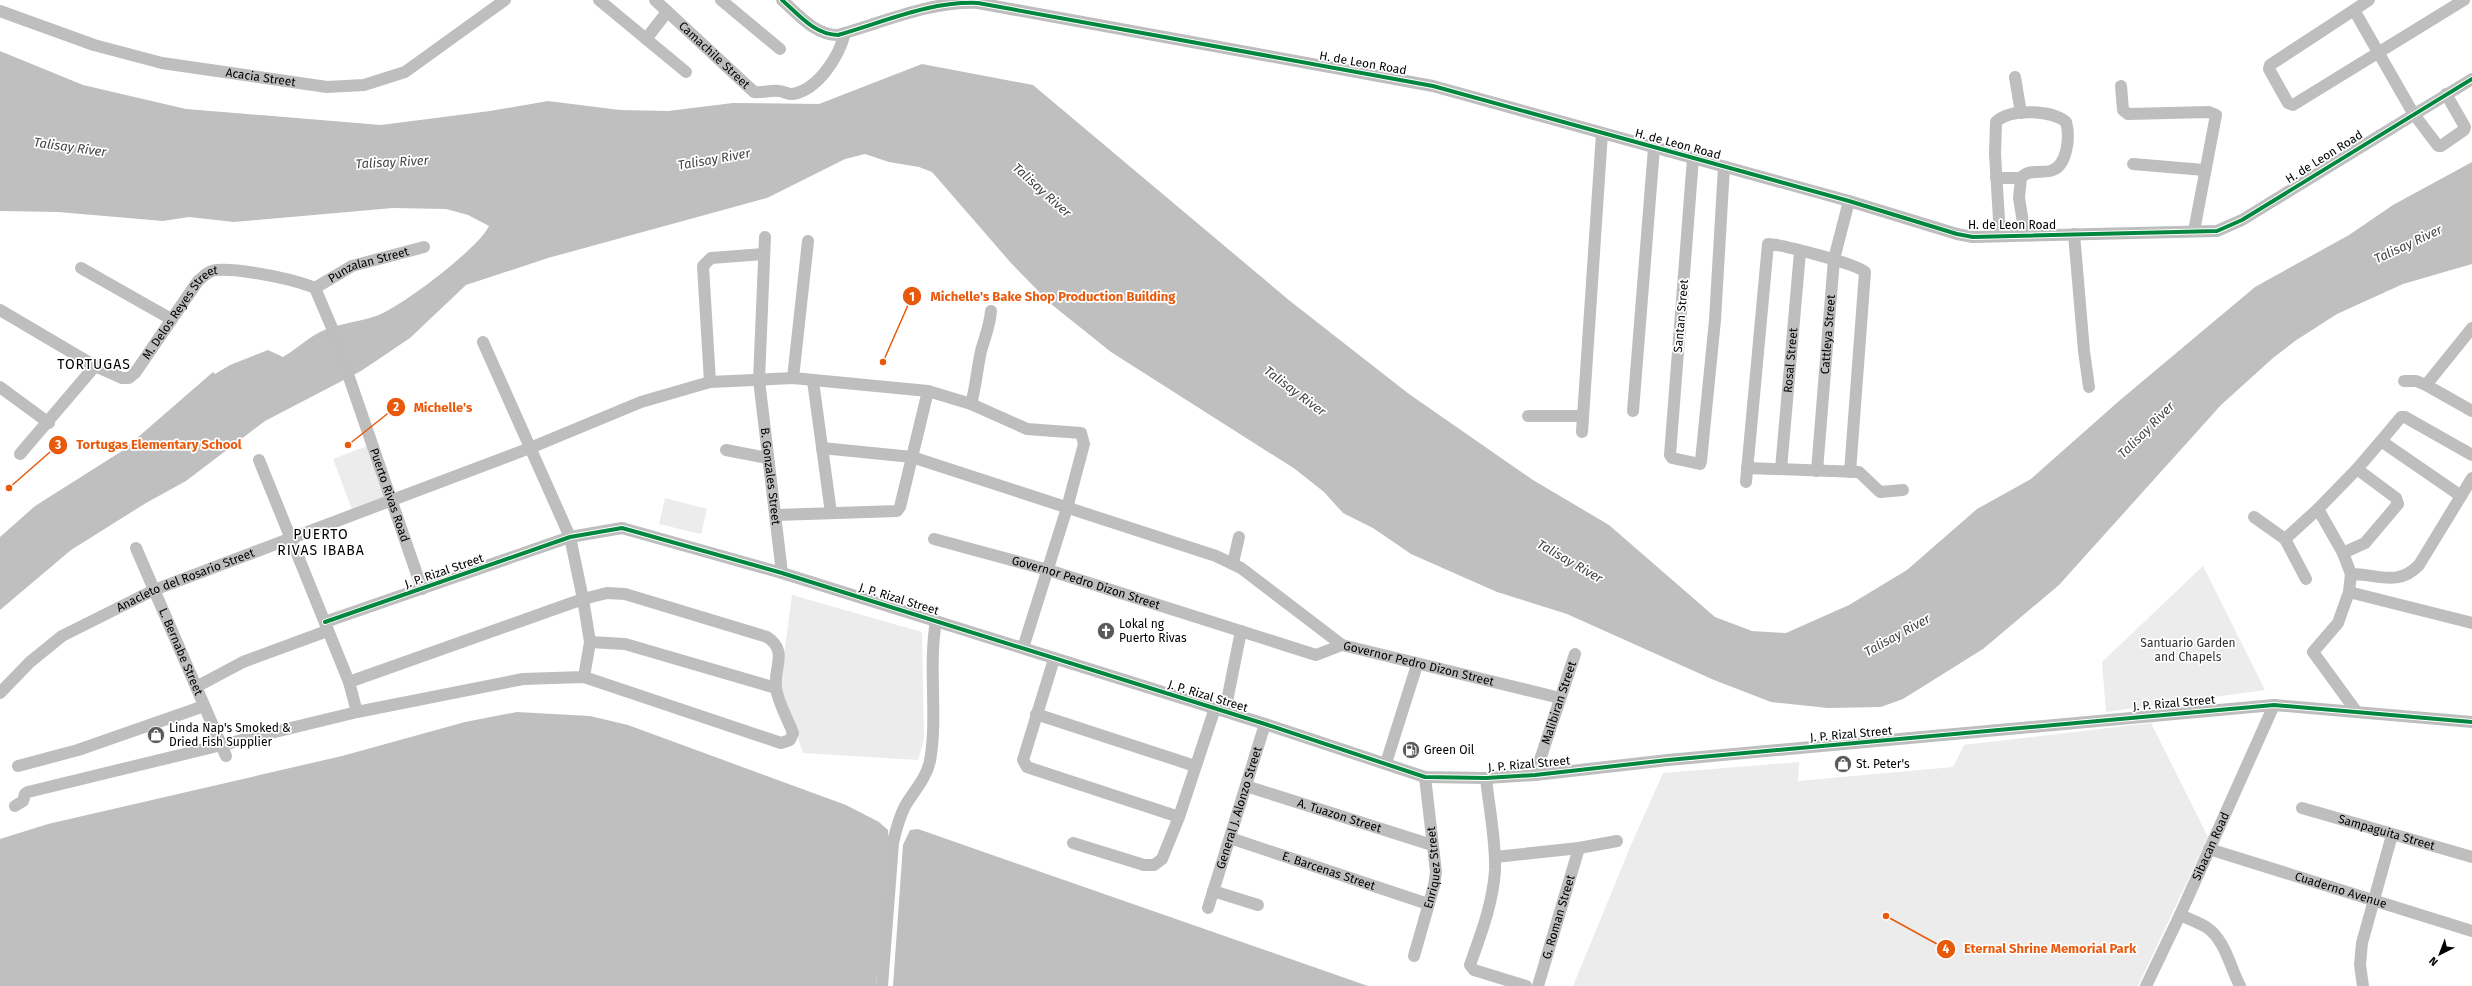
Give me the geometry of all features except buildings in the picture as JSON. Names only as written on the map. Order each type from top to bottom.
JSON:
[{"type":"street","name":"Acacia Street","points":[[0,11],[94,46],[162,63],[328,87],[364,85],[404,72],[505,0]]},
{"type":"street","points":[[599,0],[686,72]]},
{"type":"street","name":"Camachile Street","points":[[655,0],[701,40],[754,92],[764,93],[777,90],[792,94],[801,91],[818,79],[834,62],[846,33]]},
{"type":"street","points":[[721,0],[780,49]]},
{"type":"street","points":[[782,0],[816,30],[829,35],[846,33]]},
{"type":"street","points":[[2369,0],[2271,62],[2269,69],[2285,99],[2293,105],[2464,0]]},
{"type":"street","name":"H. de Leon Road","points":[[846,33],[926,8],[955,4],[978,3],[1433,86],[1849,201],[1965,236],[2217,231],[2242,220],[2472,79]]},
{"type":"street","points":[[2354,10],[2413,114],[2436,144],[2441,146],[2464,130],[2465,127],[2446,94]]},
{"type":"street","points":[[646,39],[667,12]]},
{"type":"street","points":[[2015,78],[2021,113]]},
{"type":"street","points":[[2121,86],[2123,110],[2128,114],[2214,113],[2215,120],[2204,170],[2194,231]]},
{"type":"street","points":[[2000,236],[1996,178],[1996,122],[2000,118],[2021,113],[2052,114],[2066,122],[2069,131],[2065,153],[2056,168],[2052,171],[2027,172],[2021,178],[2019,198],[2025,235]]},
{"type":"street","points":[[1582,432],[1602,133]]},
{"type":"street","points":[[1633,411],[1654,148]]},
{"type":"street","name":"Santan Street","points":[[1693,158],[1670,455],[1672,458],[1700,464],[1715,320],[1724,167]]},
{"type":"street","points":[[2133,164],[2204,170]]},
{"type":"street","points":[[1996,178],[2021,178]]},
{"type":"street","name":"Cattleya Street","points":[[1817,471],[1834,259],[1849,201]]},
{"type":"street","points":[[2074,234],[2084,351],[2089,387]]},
{"type":"street","name":"B. Gonzales Street","points":[[765,237],[759,380],[767,458],[776,515],[782,572]]},
{"type":"street","points":[[792,378],[808,241]]},
{"type":"street","points":[[1746,482],[1767,245],[1771,244],[1834,259],[1859,267],[1865,272],[1850,472]]},
{"type":"street","name":"Punzalan Street","points":[[315,288],[352,266],[424,247]]},
{"type":"street","name":"Rosal Street","points":[[1781,469],[1800,252]]},
{"type":"street","points":[[710,382],[703,266],[711,258],[764,254]]},
{"type":"street","points":[[81,268],[171,319]]},
{"type":"street","name":"M. Delos Reyes Street","points":[[0,310],[95,366],[122,378],[129,378],[135,373],[198,281],[215,270],[298,280],[315,288]]},
{"type":"street","name":"Puerto Rivas Road","points":[[315,288],[332,328],[422,589]]},
{"type":"street","points":[[971,404],[977,383],[980,358],[990,322],[991,311]]},
{"type":"street","points":[[2426,384],[2472,328]]},
{"type":"street","points":[[483,342],[570,537],[590,642],[584,677]]},
{"type":"street","points":[[20,454],[49,423],[95,366]]},
{"type":"street","name":"Anacleto del Rosario Street","points":[[0,693],[30,662],[62,636],[154,590],[291,536],[530,448],[642,402],[710,382],[792,378],[928,391],[971,404],[1027,429],[1081,433],[1084,444],[1067,508]]},
{"type":"street","points":[[813,381],[831,513]]},
{"type":"street","points":[[2404,381],[2416,381],[2426,384],[2471,409]]},
{"type":"street","points":[[0,386],[49,423]]},
{"type":"street","points":[[776,515],[897,511],[928,391]]},
{"type":"street","points":[[1528,416],[1583,416]]},
{"type":"street","points":[[2285,539],[2318,509],[2357,469],[2401,417],[2472,455]]},
{"type":"street","points":[[2381,441],[2461,496]]},
{"type":"street","points":[[822,448],[912,456],[1067,508],[1196,548],[1233,563],[1342,645]]},
{"type":"street","points":[[726,450],[767,458]]},
{"type":"street","points":[[259,460],[349,682],[357,712]]},
{"type":"street","points":[[1747,468],[1862,473],[1880,492],[1904,490]]},
{"type":"street","points":[[2343,553],[2365,543],[2398,504],[2396,498],[2357,469]]},
{"type":"street","points":[[2351,574],[2396,579],[2409,576],[2419,565],[2472,478]]},
{"type":"street","points":[[1023,648],[1067,508]]},
{"type":"street","points":[[2318,509],[2343,553],[2351,574],[2349,592],[2338,623],[2313,652],[2356,711]]},
{"type":"street","points":[[2254,517],[2285,539],[2306,579]]},
{"type":"street","name":"J. P. Rizal Street","points":[[196,687],[243,662],[422,589],[570,537],[622,528],[782,572],[1054,659],[1265,724],[1386,763],[1425,778],[1486,778],[1535,774],[1668,760],[2274,705],[2472,722]]},
{"type":"street","points":[[1233,563],[1238,537]]},
{"type":"street","name":"Governor Pedro Dizon Street","points":[[934,539],[1048,570],[1316,655],[1342,645],[1418,665],[1560,698]]},
{"type":"street","name":"L. Bernabe Street","points":[[136,548],[224,751]]},
{"type":"street","points":[[2349,592],[2471,620]]},
{"type":"street","points":[[15,806],[23,801],[25,794],[28,792],[224,751],[357,712],[523,679],[584,677],[781,743],[790,740],[793,733],[776,688],[779,650],[775,642],[767,637],[626,594],[607,593],[583,599],[349,682]]},
{"type":"street","points":[[882,986],[893,843],[897,822],[926,775],[930,761],[933,726],[932,644],[936,621]]},
{"type":"street","points":[[1072,843],[1144,865],[1154,865],[1162,859],[1179,817],[1195,766],[1220,710],[1241,631]]},
{"type":"street","points":[[590,642],[625,644],[776,688]]},
{"type":"street","name":"Malibiran Street","points":[[1535,774],[1575,654]]},
{"type":"street","points":[[1054,659],[1023,760],[1027,767],[1179,817]]},
{"type":"street","points":[[1386,763],[1418,665]]},
{"type":"street","name":"Sibacan Road","points":[[2146,986],[2180,915],[2274,705]]},
{"type":"street","points":[[18,766],[78,750],[204,706]]},
{"type":"street","points":[[1036,714],[1195,766]]},
{"type":"street","name":"General J. Alonzo Street","points":[[1208,908],[1265,724]]},
{"type":"street","name":"Enriquez Street","points":[[1414,956],[1434,886],[1436,872],[1425,778]]},
{"type":"street","points":[[1486,778],[1495,857],[1494,883],[1488,910],[1471,968],[1526,986]]},
{"type":"street","name":"A. Tuazon Street","points":[[1246,786],[1432,845]]},
{"type":"street","name":"Sampaguita Street","points":[[2302,808],[2472,857]]},
{"type":"street","points":[[2363,986],[2360,965],[2362,943],[2392,835]]},
{"type":"street","name":"E. Barcenas Street","points":[[1230,838],[1428,904]]},
{"type":"street","points":[[1495,857],[1579,848],[1617,841]]},
{"type":"street","name":"G. Roman Street","points":[[1538,986],[1579,848]]},
{"type":"street","name":"Cuaderno Avenue","points":[[2209,849],[2472,931]]},
{"type":"street","points":[[1213,891],[1258,905]]},
{"type":"street","points":[[2180,915],[2206,927],[2216,936],[2223,946],[2240,986]]},
{"type":"street","points":[[2228,986],[2234,974]]},
{"type":"green space","points":[[367,446],[388,500],[353,512],[333,459]]},
{"type":"green space","points":[[665,498],[707,509],[701,534],[659,524]]},
{"type":"green space","name":"Santuario Garden and Chapels","points":[[2203,566],[2265,690],[2106,712],[2102,662]]},
{"type":"green space","points":[[792,595],[922,632],[924,739],[918,760],[803,753],[780,685]]},
{"type":"green space","points":[[2151,723],[2208,837],[2138,986],[1573,986],[1631,845],[1663,773],[1799,762],[1798,781],[1953,767],[1964,745]]},
{"type":"water","name":"Talisay River","points":[[0,51],[83,85],[186,109],[381,125],[490,111],[548,101],[620,110],[668,111],[733,103],[819,104],[922,64],[1033,85],[1290,301],[1409,394],[1533,480],[1609,525],[1715,617],[1752,631],[1786,633],[1849,605],[1907,570],[1977,509],[2031,479],[2119,401],[2255,287],[2349,235],[2393,205],[2472,162],[2472,264],[2403,284],[2337,314],[2295,341],[2273,358],[2221,405],[2059,585],[1983,649],[1903,699],[1881,707],[1828,708],[1771,702],[1714,680],[1567,614],[1497,592],[1411,554],[1373,528],[1343,513],[1324,492],[1295,469],[1111,352],[1051,304],[1011,263],[932,172],[919,167],[889,162],[865,154],[845,159],[767,198],[548,258],[466,285],[410,338],[361,371],[265,421],[186,481],[146,503],[71,550],[0,610],[0,537],[35,506],[122,451],[213,372],[215,374],[230,365],[268,350],[283,357],[320,332],[335,326],[376,316],[387,311],[420,290],[455,262],[482,236],[489,226],[468,215],[446,209],[393,208],[234,222],[189,217],[163,221],[58,212],[0,211]]},
{"type":"water","points":[[517,712],[590,716],[628,725],[846,805],[879,822],[888,830],[889,842],[876,986],[0,986],[0,839],[48,824],[342,756],[465,722]]},
{"type":"water","points":[[918,829],[1368,986],[893,986],[903,845],[910,830]]},
{"type":"cycle path","points":[[782,0],[801,18],[815,28],[830,34],[838,35],[907,13],[942,5],[978,3],[1433,86],[1849,201],[1957,234],[1973,237],[2217,231],[2242,220],[2472,79]]},
{"type":"cycle path","points":[[325,622],[570,537],[622,528],[782,573],[1265,724],[1425,777],[1486,778],[1535,775],[1668,760],[2274,705],[2472,722]]},
{"type":"place","name":"Michelle's Bake Shop Production Building","points":[[883,362]]},
{"type":"place","name":"Michelle's","points":[[348,445]]},
{"type":"place","name":"Tortugas Elementary School","points":[[9,488]]},
{"type":"place","name":"Lokal ng Puerto Rivas","points":[[1106,631]]},
{"type":"place","name":"Linda Nap's Smoked & Dried Fish Supplier","points":[[156,735]]},
{"type":"place","name":"Green Oil","points":[[1411,750]]},
{"type":"place","name":"St. Peter's","points":[[1843,764]]},
{"type":"place","name":"Eternal Shrine Memorial Park","points":[[1886,916]]},
{"type":"district","name":"TORTUGAS","points":[[94,364]]},
{"type":"district","name":"PUERTO RIVAS IBABA","points":[[321,542]]}]
